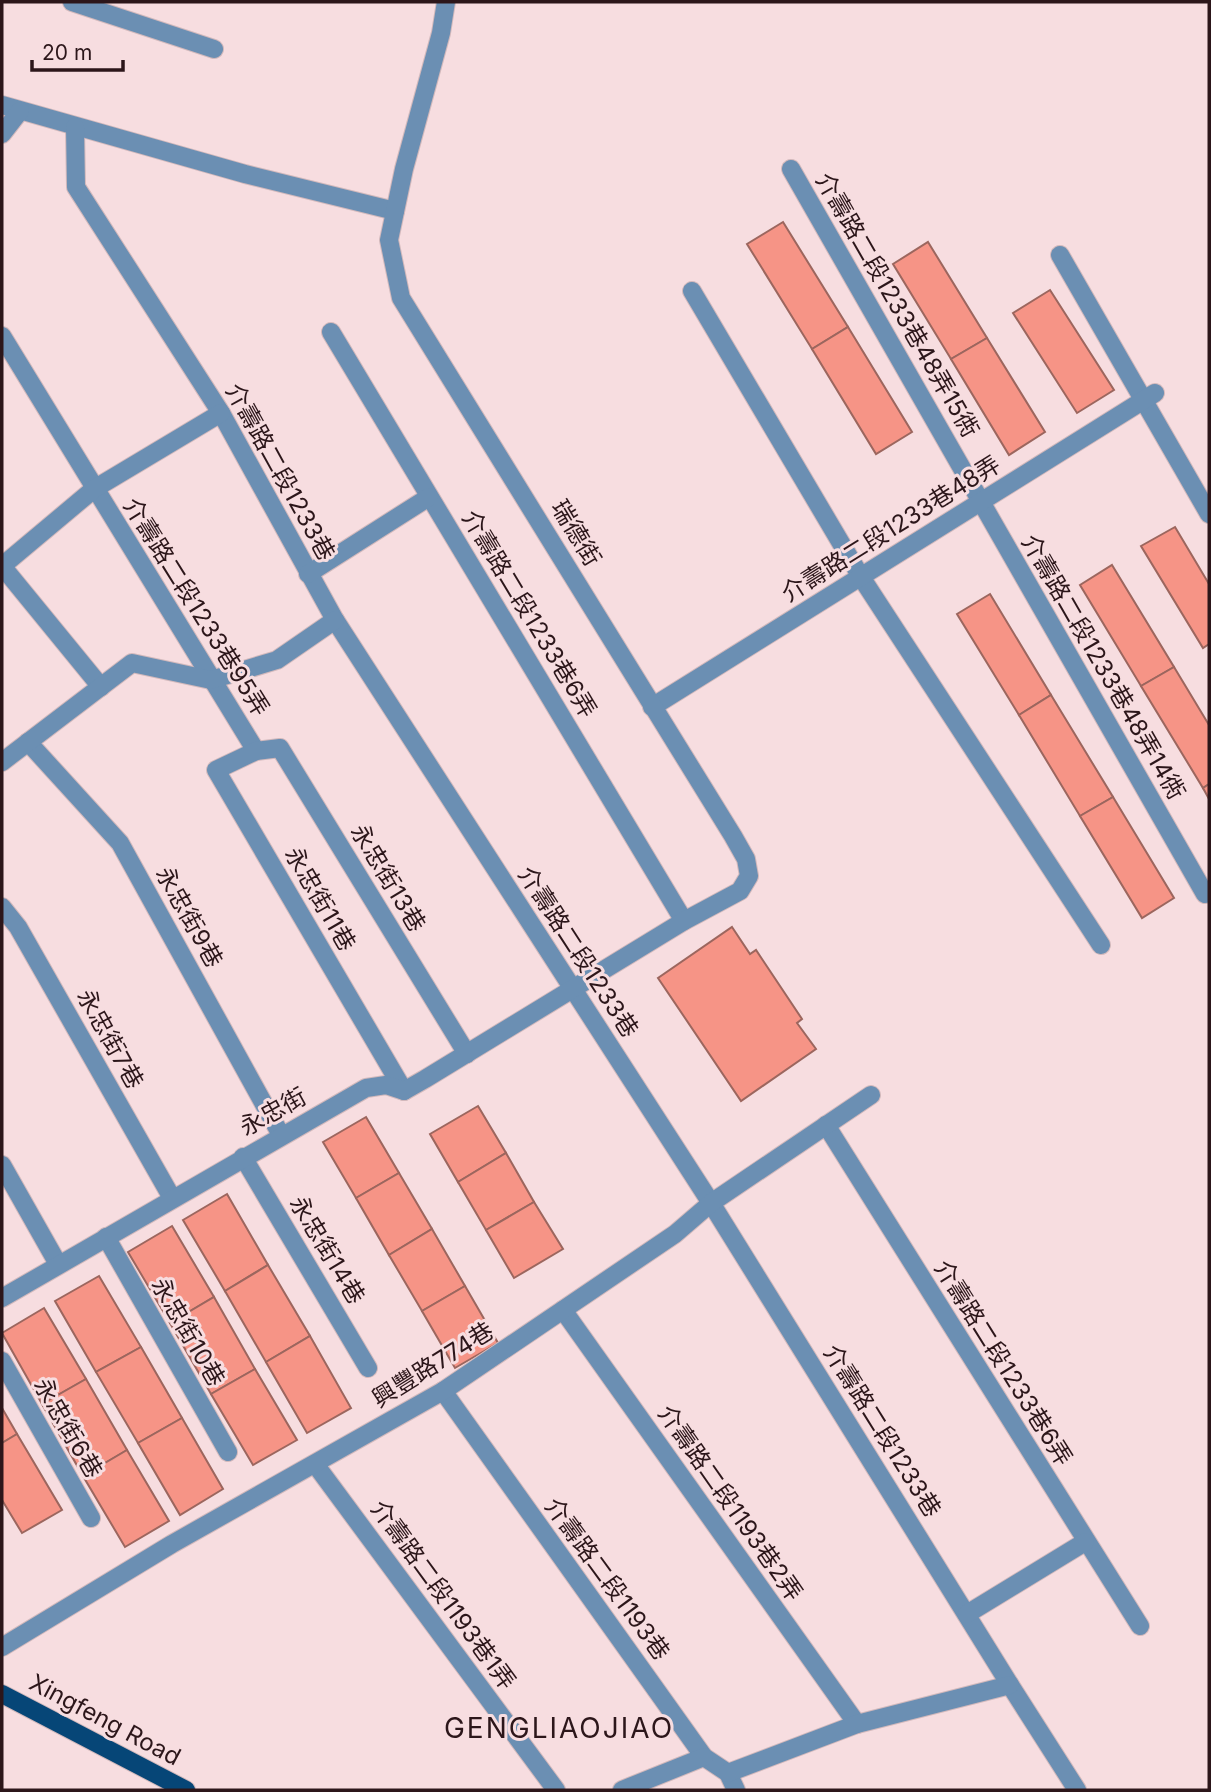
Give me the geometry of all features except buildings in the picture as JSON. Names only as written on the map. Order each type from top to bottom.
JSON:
[{"type":"main road","name":"Xingfeng Road","points":[[2,1694],[186,1790]]},
{"type":"street","points":[[72,2],[214,49]]},
{"type":"street","name":"瑞德街","points":[[446,2],[442,33],[404,169],[389,240],[401,298],[733,836],[746,859],[749,876],[740,891],[572,990]]},
{"type":"street","points":[[2,105],[245,174],[395,211]]},
{"type":"street","points":[[2,134],[20,111]]},
{"type":"street","name":"介壽路二段1233巷","points":[[75,127],[76,187],[221,413],[335,620],[711,1203],[1077,1790]]},
{"type":"street","name":"介壽路二段1233巷48弄15衖","points":[[792,169],[980,502]]},
{"type":"street","points":[[1060,255],[1149,397],[1209,514]]},
{"type":"street","points":[[692,290],[861,577],[1101,945]]},
{"type":"street","name":"介壽路二段1233巷6弄","points":[[331,332],[684,922]]},
{"type":"street","name":"介壽路二段1233巷95弄","points":[[2,336],[257,751]]},
{"type":"street","name":"介壽路二段1233巷48弄","points":[[653,707],[1149,397]]},
{"type":"street","points":[[101,687],[2,566],[94,489],[221,413]]},
{"type":"street","points":[[308,573],[429,497]]},
{"type":"street","name":"介壽路二段1233巷48弄14衖","points":[[980,502],[1205,894]]},
{"type":"street","points":[[2,762],[132,663],[211,680],[276,660],[335,620]]},
{"type":"street","name":"永忠街9巷","points":[[28,742],[120,843],[281,1135]]},
{"type":"street","name":"永忠街13巷","points":[[257,751],[280,748],[467,1054]]},
{"type":"street","name":"永忠街11巷","points":[[257,751],[216,770],[404,1091]]},
{"type":"street","name":"永忠街7巷","points":[[2,908],[18,927],[172,1198]]},
{"type":"street","points":[[404,1091],[572,990]]},
{"type":"street","name":"永忠街","points":[[2,1298],[366,1088],[386,1085],[404,1091]]},
{"type":"street","name":"興豐路774巷","points":[[2,1647],[172,1544],[443,1391],[675,1234],[711,1203],[871,1095]]},
{"type":"street","name":"介壽路二段1233巷6弄","points":[[826,1125],[1140,1626]]},
{"type":"street","name":"永忠街14巷","points":[[243,1157],[368,1368]]},
{"type":"street","points":[[2,1165],[58,1264]]},
{"type":"street","name":"永忠街10巷","points":[[106,1237],[228,1452]]},
{"type":"street","name":"介壽路二段1193巷2弄","points":[[563,1310],[857,1724]]},
{"type":"street","name":"永忠街6巷","points":[[2,1361],[91,1518]]},
{"type":"street","name":"介壽路二段1193巷","points":[[443,1391],[704,1757],[727,1773],[736,1790]]},
{"type":"street","name":"介壽路二段1193巷1弄","points":[[315,1464],[556,1790]]},
{"type":"street","points":[[967,1614],[1085,1542]]},
{"type":"street","points":[[727,1773],[857,1724],[1010,1685]]},
{"type":"street","points":[[622,1790],[704,1757]]},
{"type":"district","name":"GENGLIAOJIAO","points":[[559,1728]]}]
